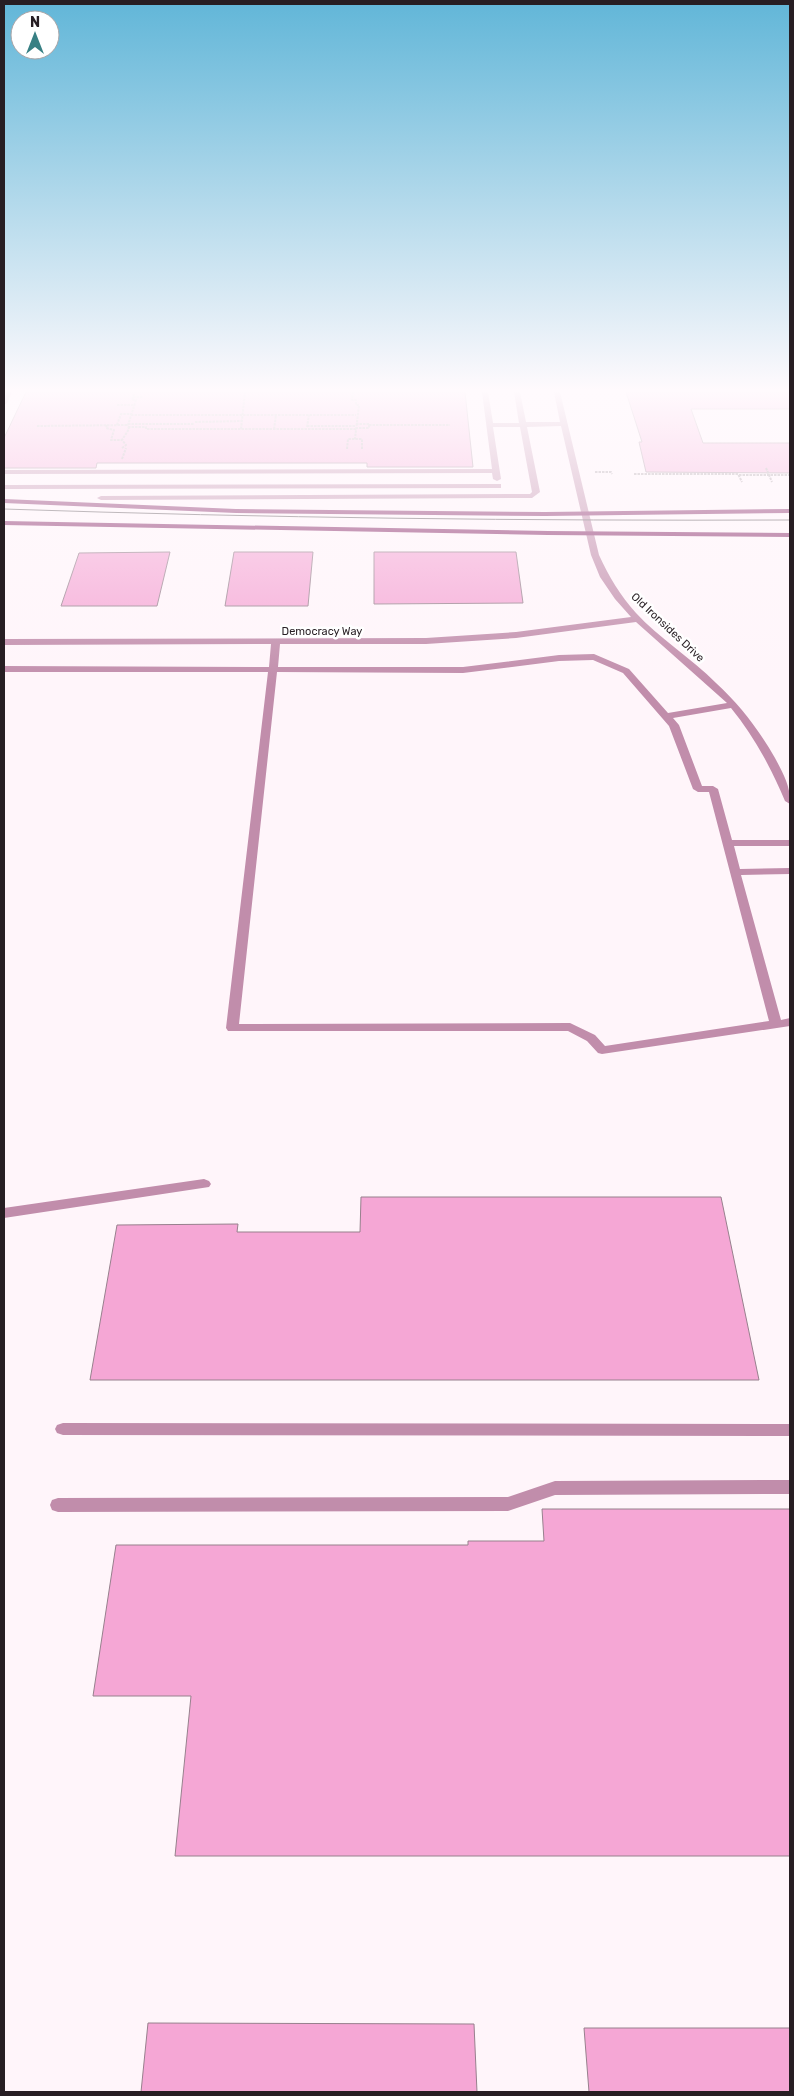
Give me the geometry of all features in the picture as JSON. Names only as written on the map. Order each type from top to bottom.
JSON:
[{"type":"main road","points":[[4,501],[100,502],[217,511],[586,514],[790,512]]},
{"type":"main road","points":[[4,523],[590,534],[790,535]]},
{"type":"street","points":[[103,490],[100,502],[219,497],[500,497],[532,496],[536,490]]},
{"type":"street","points":[[217,511],[220,490]]},
{"type":"street","points":[[236,511],[239,490]]},
{"type":"street","points":[[356,490],[356,512]]},
{"type":"street","points":[[499,490],[500,497]]},
{"type":"street","name":"Old Ironsides Drive","points":[[580,490],[590,534],[604,578],[638,619],[733,705],[772,760],[790,802]]},
{"type":"street","name":"Democracy Way","points":[[4,642],[426,641],[506,636],[638,619]]},
{"type":"street","points":[[276,642],[237,970],[232,1028],[570,1027],[591,1038],[602,1050],[790,1022]]},
{"type":"street","points":[[4,669],[463,670],[559,658],[594,657],[626,671],[674,724],[684,745],[698,789],[713,789],[776,1025]]},
{"type":"street","points":[[666,716],[733,705]]},
{"type":"street","points":[[727,843],[790,843]]},
{"type":"street","points":[[736,872],[790,871]]},
{"type":"street","points":[[4,1214],[204,1184]]},
{"type":"street","points":[[63,1430],[790,1430]]},
{"type":"street","points":[[58,1505],[508,1504],[554,1488],[790,1488]]},
{"type":"building","points":[[170,552],[157,606],[61,606],[79,553]]},
{"type":"building","points":[[234,552],[313,552],[308,606],[225,606]]},
{"type":"building","points":[[374,552],[516,552],[523,603],[374,604]]},
{"type":"building","points":[[361,1197],[721,1197],[759,1380],[90,1380],[117,1225],[238,1224],[237,1232],[360,1232]]},
{"type":"building","points":[[542,1509],[790,1509],[790,1856],[175,1856],[191,1696],[93,1696],[116,1545],[468,1545],[468,1541],[544,1541]]},
{"type":"building","points":[[148,2023],[474,2024],[477,2092],[141,2092]]},
{"type":"building","points":[[584,2028],[790,2028],[790,2092],[589,2092]]},
{"type":"tram line","points":[[4,509],[200,515],[397,518],[790,520]]}]
